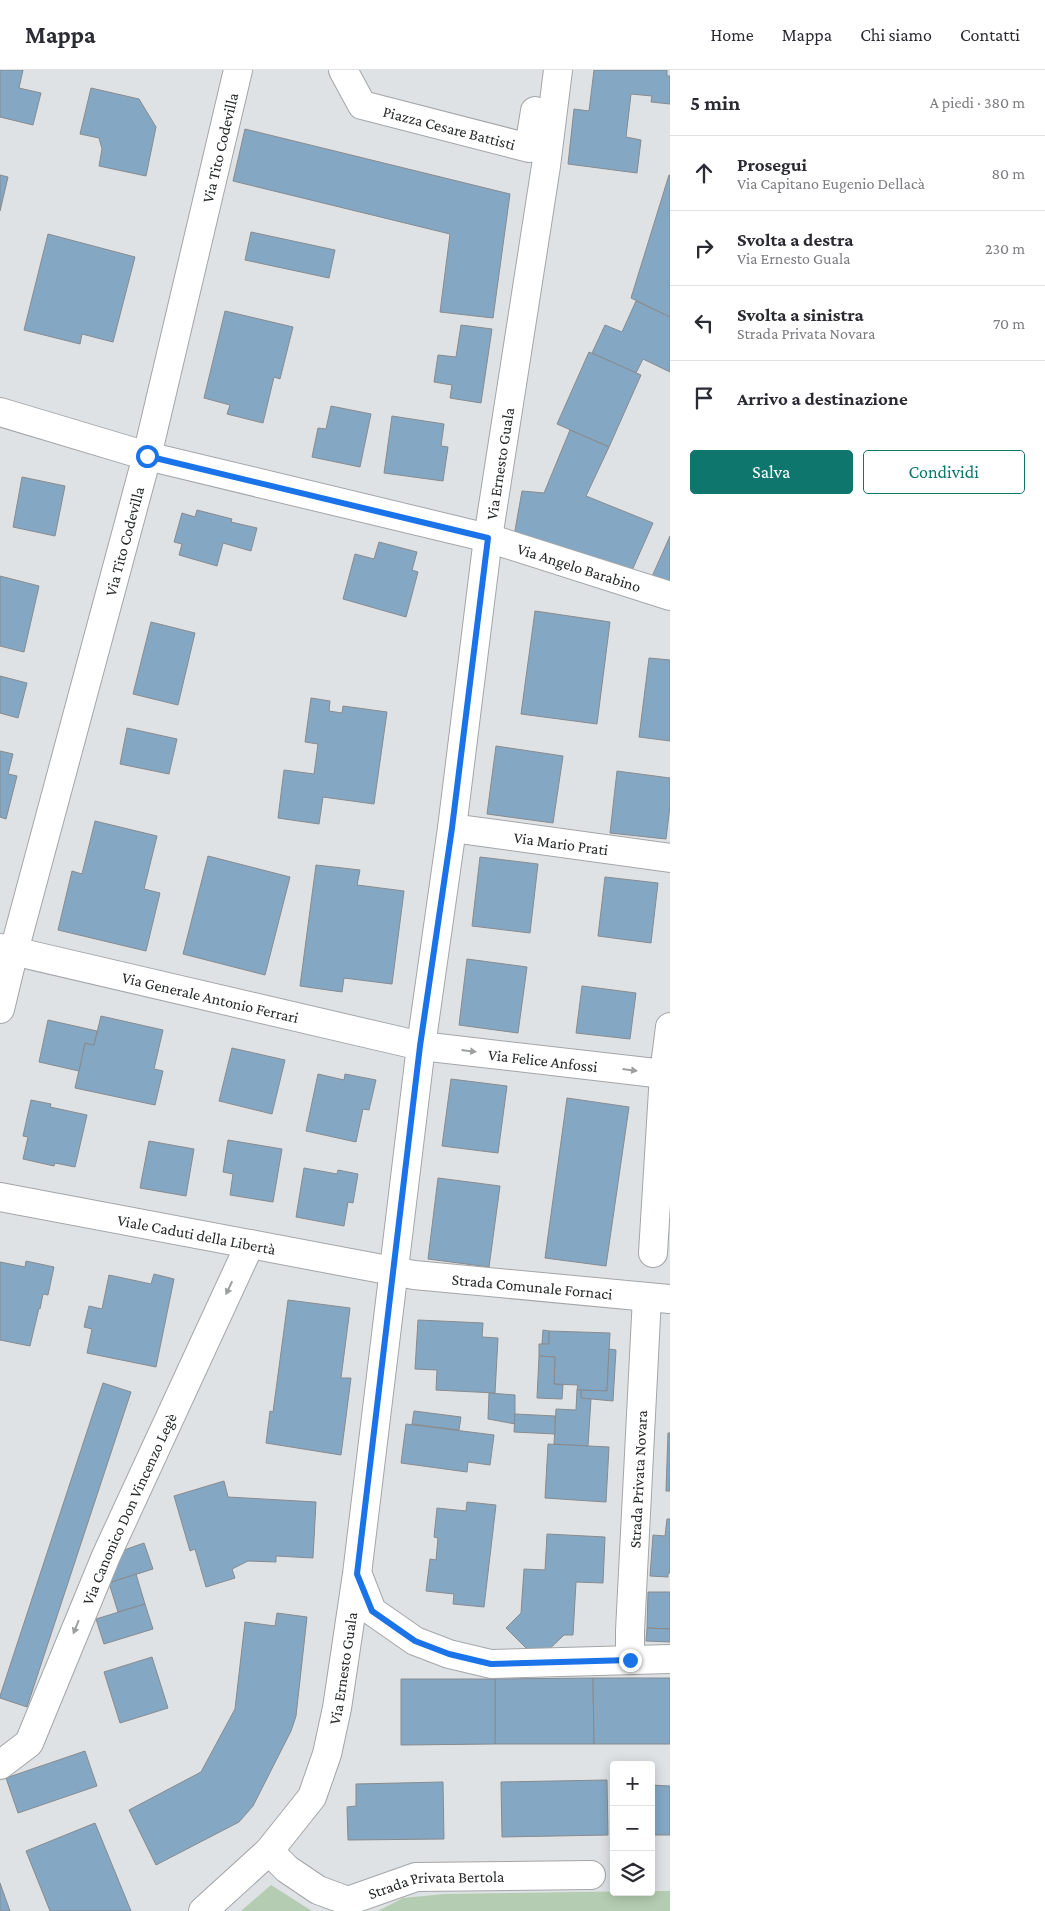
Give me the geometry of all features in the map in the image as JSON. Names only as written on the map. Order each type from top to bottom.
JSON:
[{"type":"street","name":"Via Tito Codevilla","points":[[0,1009],[7,949],[147,456],[238,70]]},
{"type":"street","name":"Piazza Cesare Battisti","points":[[334,70],[350,114],[546,166]]},
{"type":"street","name":"Piazza Cesare Battisti","points":[[343,70],[362,106],[529,148],[541,70]]},
{"type":"street","name":"Via Ernesto Guala","points":[[203,1911],[269,1851],[312,1797],[327,1754],[337,1708],[357,1574],[420,1046],[452,828],[488,538],[546,166],[558,70]]},
{"type":"street","name":"Via Angelo Barabino","points":[[0,412],[147,456],[488,538],[670,596]]},
{"type":"street","name":"Via Mario Prati","points":[[452,828],[670,858]]},
{"type":"street","name":"Via Generale Antonio Ferrari","points":[[7,949],[420,1046]]},
{"type":"street","points":[[653,1253],[664,1074],[670,1027]]},
{"type":"street","name":"Via Felice Anfossi","points":[[420,1046],[664,1074]]},
{"type":"street","name":"Viale Caduti della Libertà","points":[[0,1197],[394,1271]]},
{"type":"street","name":"Via Canonico Don Vincenzo Legè","points":[[0,1765],[29,1744],[106,1556],[250,1244]]},
{"type":"street","name":"Strada Comunale Fornaci","points":[[394,1271],[414,1275],[658,1298]]},
{"type":"street","name":"Strada Privata Novara","points":[[630,1660],[630,1630],[658,1298]]},
{"type":"street","points":[[357,1574],[372,1611],[415,1641],[449,1654],[491,1664],[670,1659]]},
{"type":"street","name":"Strada Privata Bertola","points":[[269,1851],[288,1869],[318,1890],[348,1901],[416,1877],[591,1875]]},
{"type":"green space","points":[[271,1885],[312,1911],[241,1911]]},
{"type":"green space","points":[[655,1891],[670,1891],[670,1911],[378,1911],[403,1898],[444,1894],[610,1892],[610,1896],[655,1896]]},
{"type":"building","points":[[0,70],[23,70],[19,88],[41,93],[33,125],[0,117]]},
{"type":"building","points":[[594,70],[667,70],[667,76],[670,76],[670,104],[651,102],[652,96],[631,94],[626,137],[641,140],[637,173],[568,164],[574,109],[589,111]]},
{"type":"building","points":[[91,88],[139,99],[156,127],[146,176],[99,166],[102,149],[99,138],[80,134]]},
{"type":"building","points":[[245,129],[510,194],[493,318],[440,312],[450,234],[233,181]]},
{"type":"building","points":[[0,175],[8,177],[0,211]]},
{"type":"building","points":[[670,175],[670,317],[631,298]]},
{"type":"building","points":[[251,232],[335,250],[329,278],[245,260]]},
{"type":"building","points":[[48,234],[135,257],[113,342],[82,334],[80,344],[24,330]]},
{"type":"building","points":[[636,301],[670,317],[670,372],[643,359],[636,373],[592,353],[605,325],[622,332]]},
{"type":"building","points":[[225,311],[293,327],[280,379],[274,377],[263,423],[227,414],[230,405],[204,398]]},
{"type":"building","points":[[461,325],[492,329],[481,403],[450,398],[452,385],[434,382],[438,355],[456,357]]},
{"type":"building","points":[[589,352],[641,375],[609,447],[557,424]]},
{"type":"building","points":[[331,406],[371,414],[360,467],[312,457],[318,428],[326,429]]},
{"type":"building","points":[[392,416],[444,424],[441,446],[448,447],[443,481],[384,473]]},
{"type":"building","points":[[570,430],[609,447],[586,496],[653,523],[630,575],[514,536],[522,491],[544,493]]},
{"type":"building","points":[[22,477],[65,486],[55,536],[13,527]]},
{"type":"building","points":[[197,510],[232,519],[231,522],[257,528],[251,551],[223,543],[217,566],[179,555],[182,544],[174,542],[182,513],[195,517]]},
{"type":"building","points":[[670,536],[670,587],[650,581]]},
{"type":"building","points":[[379,542],[417,552],[412,570],[418,572],[406,617],[343,599],[355,554],[374,559]]},
{"type":"building","points":[[0,576],[39,586],[24,652],[0,646]]},
{"type":"building","points":[[535,611],[610,622],[597,724],[521,714]]},
{"type":"building","points":[[151,622],[195,633],[178,705],[133,694]]},
{"type":"building","points":[[649,658],[670,660],[670,741],[639,737]]},
{"type":"building","points":[[0,676],[27,683],[18,718],[0,713]]},
{"type":"building","points":[[311,698],[330,701],[329,711],[342,713],[343,706],[387,712],[374,804],[323,797],[319,824],[278,818],[284,770],[314,774],[318,744],[305,742]]},
{"type":"building","points":[[127,728],[177,739],[169,774],[120,764]]},
{"type":"building","points":[[496,746],[563,756],[553,823],[487,814]]},
{"type":"building","points":[[0,751],[13,754],[8,774],[17,776],[6,819],[0,817]]},
{"type":"building","points":[[617,771],[670,778],[670,806],[666,839],[610,833]]},
{"type":"building","points":[[95,821],[157,836],[144,889],[160,893],[146,951],[58,930],[72,871],[82,874]]},
{"type":"building","points":[[208,856],[290,877],[265,975],[183,954]]},
{"type":"building","points":[[480,857],[538,864],[530,933],[472,926]]},
{"type":"building","points":[[316,865],[360,870],[357,885],[404,891],[392,984],[344,978],[342,992],[300,986]]},
{"type":"building","points":[[605,877],[658,883],[651,943],[598,936]]},
{"type":"building","points":[[467,959],[527,967],[518,1033],[459,1025]]},
{"type":"building","points":[[582,986],[636,993],[630,1039],[576,1033]]},
{"type":"building","points":[[101,1016],[163,1030],[154,1069],[163,1071],[155,1105],[75,1088],[85,1043],[94,1045]]},
{"type":"building","points":[[48,1020],[97,1031],[94,1045],[85,1043],[79,1071],[39,1062]]},
{"type":"building","points":[[232,1048],[285,1060],[272,1114],[219,1101]]},
{"type":"building","points":[[318,1074],[344,1080],[345,1074],[376,1080],[369,1110],[363,1109],[356,1142],[306,1131]]},
{"type":"building","points":[[451,1079],[507,1086],[498,1153],[442,1146]]},
{"type":"building","points":[[567,1098],[629,1107],[606,1266],[545,1258]]},
{"type":"building","points":[[31,1100],[51,1104],[50,1107],[87,1115],[75,1167],[55,1163],[54,1166],[23,1159],[28,1137],[23,1136]]},
{"type":"building","points":[[228,1140],[282,1149],[273,1202],[230,1195],[233,1174],[223,1172]]},
{"type":"building","points":[[149,1141],[194,1149],[186,1196],[140,1188]]},
{"type":"building","points":[[304,1168],[337,1174],[338,1170],[358,1174],[353,1203],[348,1202],[344,1226],[296,1217]]},
{"type":"building","points":[[438,1178],[500,1186],[489,1267],[428,1259]]},
{"type":"building","points":[[26,1261],[54,1267],[48,1295],[43,1294],[30,1346],[0,1340],[0,1262],[25,1267]]},
{"type":"building","points":[[154,1274],[174,1279],[156,1367],[87,1353],[92,1329],[84,1327],[89,1306],[102,1309],[109,1275],[151,1284]]},
{"type":"building","points":[[288,1300],[350,1308],[341,1378],[351,1378],[341,1455],[266,1443],[270,1411],[273,1412]]},
{"type":"building","points":[[418,1320],[483,1323],[482,1337],[498,1338],[495,1393],[436,1390],[437,1370],[415,1369]]},
{"type":"building","points":[[543,1330],[549,1331],[549,1344],[542,1344]]},
{"type":"building","points":[[549,1331],[610,1333],[607,1391],[577,1390],[578,1385],[554,1384],[555,1357],[539,1356],[539,1344],[549,1344]]},
{"type":"building","points":[[609,1349],[616,1350],[613,1401],[581,1398],[581,1390],[607,1391]]},
{"type":"building","points":[[539,1356],[555,1357],[554,1384],[563,1385],[562,1399],[537,1398]]},
{"type":"building","points":[[103,1383],[131,1392],[27,1707],[0,1698],[0,1696]]},
{"type":"building","points":[[577,1390],[581,1390],[581,1398],[591,1399],[588,1446],[554,1444],[556,1409],[576,1410]]},
{"type":"building","points":[[489,1393],[515,1395],[515,1424],[488,1419]]},
{"type":"building","points":[[414,1411],[461,1417],[459,1430],[412,1424]]},
{"type":"building","points":[[515,1414],[555,1416],[555,1434],[514,1432]]},
{"type":"building","points":[[406,1424],[494,1435],[490,1465],[468,1462],[467,1472],[401,1463]]},
{"type":"building","points":[[668,1433],[670,1433],[670,1491],[666,1491]]},
{"type":"building","points":[[548,1444],[609,1447],[606,1502],[545,1498]]},
{"type":"building","points":[[224,1481],[228,1497],[316,1502],[313,1558],[276,1556],[276,1562],[248,1561],[232,1569],[235,1578],[206,1587],[195,1549],[190,1551],[174,1496]]},
{"type":"building","points":[[467,1502],[496,1505],[484,1607],[453,1604],[454,1594],[426,1591],[430,1559],[436,1560],[438,1538],[434,1537],[437,1508],[466,1511]]},
{"type":"building","points":[[667,1519],[670,1519],[670,1573],[668,1573],[668,1577],[650,1576],[653,1535],[665,1536]]},
{"type":"building","points":[[547,1534],[605,1537],[603,1583],[576,1582],[573,1635],[564,1635],[538,1660],[506,1628],[521,1613],[524,1569],[545,1570]]},
{"type":"building","points":[[144,1543],[153,1569],[109,1583],[124,1550]]},
{"type":"building","points":[[136,1574],[145,1604],[118,1612],[109,1583]]},
{"type":"building","points":[[648,1592],[670,1592],[670,1629],[647,1628]]},
{"type":"building","points":[[145,1604],[153,1629],[104,1644],[96,1619]]},
{"type":"building","points":[[277,1613],[307,1617],[296,1716],[291,1731],[253,1806],[239,1822],[156,1865],[129,1810],[201,1772],[235,1709],[245,1622],[275,1626]]},
{"type":"building","points":[[647,1628],[670,1629],[670,1642],[646,1641]]},
{"type":"building","points":[[152,1657],[168,1708],[120,1723],[104,1672]]},
{"type":"building","points":[[593,1678],[594,1744],[495,1744],[495,1679]]},
{"type":"building","points":[[593,1678],[670,1678],[670,1744],[594,1744]]},
{"type":"building","points":[[401,1679],[495,1679],[495,1744],[401,1745]]},
{"type":"building","points":[[85,1751],[97,1786],[18,1813],[6,1778]]},
{"type":"building","points":[[607,1780],[608,1835],[502,1837],[501,1782]]},
{"type":"building","points":[[443,1782],[444,1839],[348,1840],[347,1807],[356,1806],[356,1784]]},
{"type":"building","points":[[655,1785],[670,1786],[670,1835],[655,1835]]},
{"type":"building","points":[[95,1823],[131,1911],[50,1911],[26,1851]]},
{"type":"building","points":[[0,1883],[10,1911],[0,1911]]},
{"type":"route","points":[[147,456],[488,538],[452,828],[420,1046],[357,1574],[372,1611],[415,1641],[449,1654],[491,1664],[630,1660]]}]
